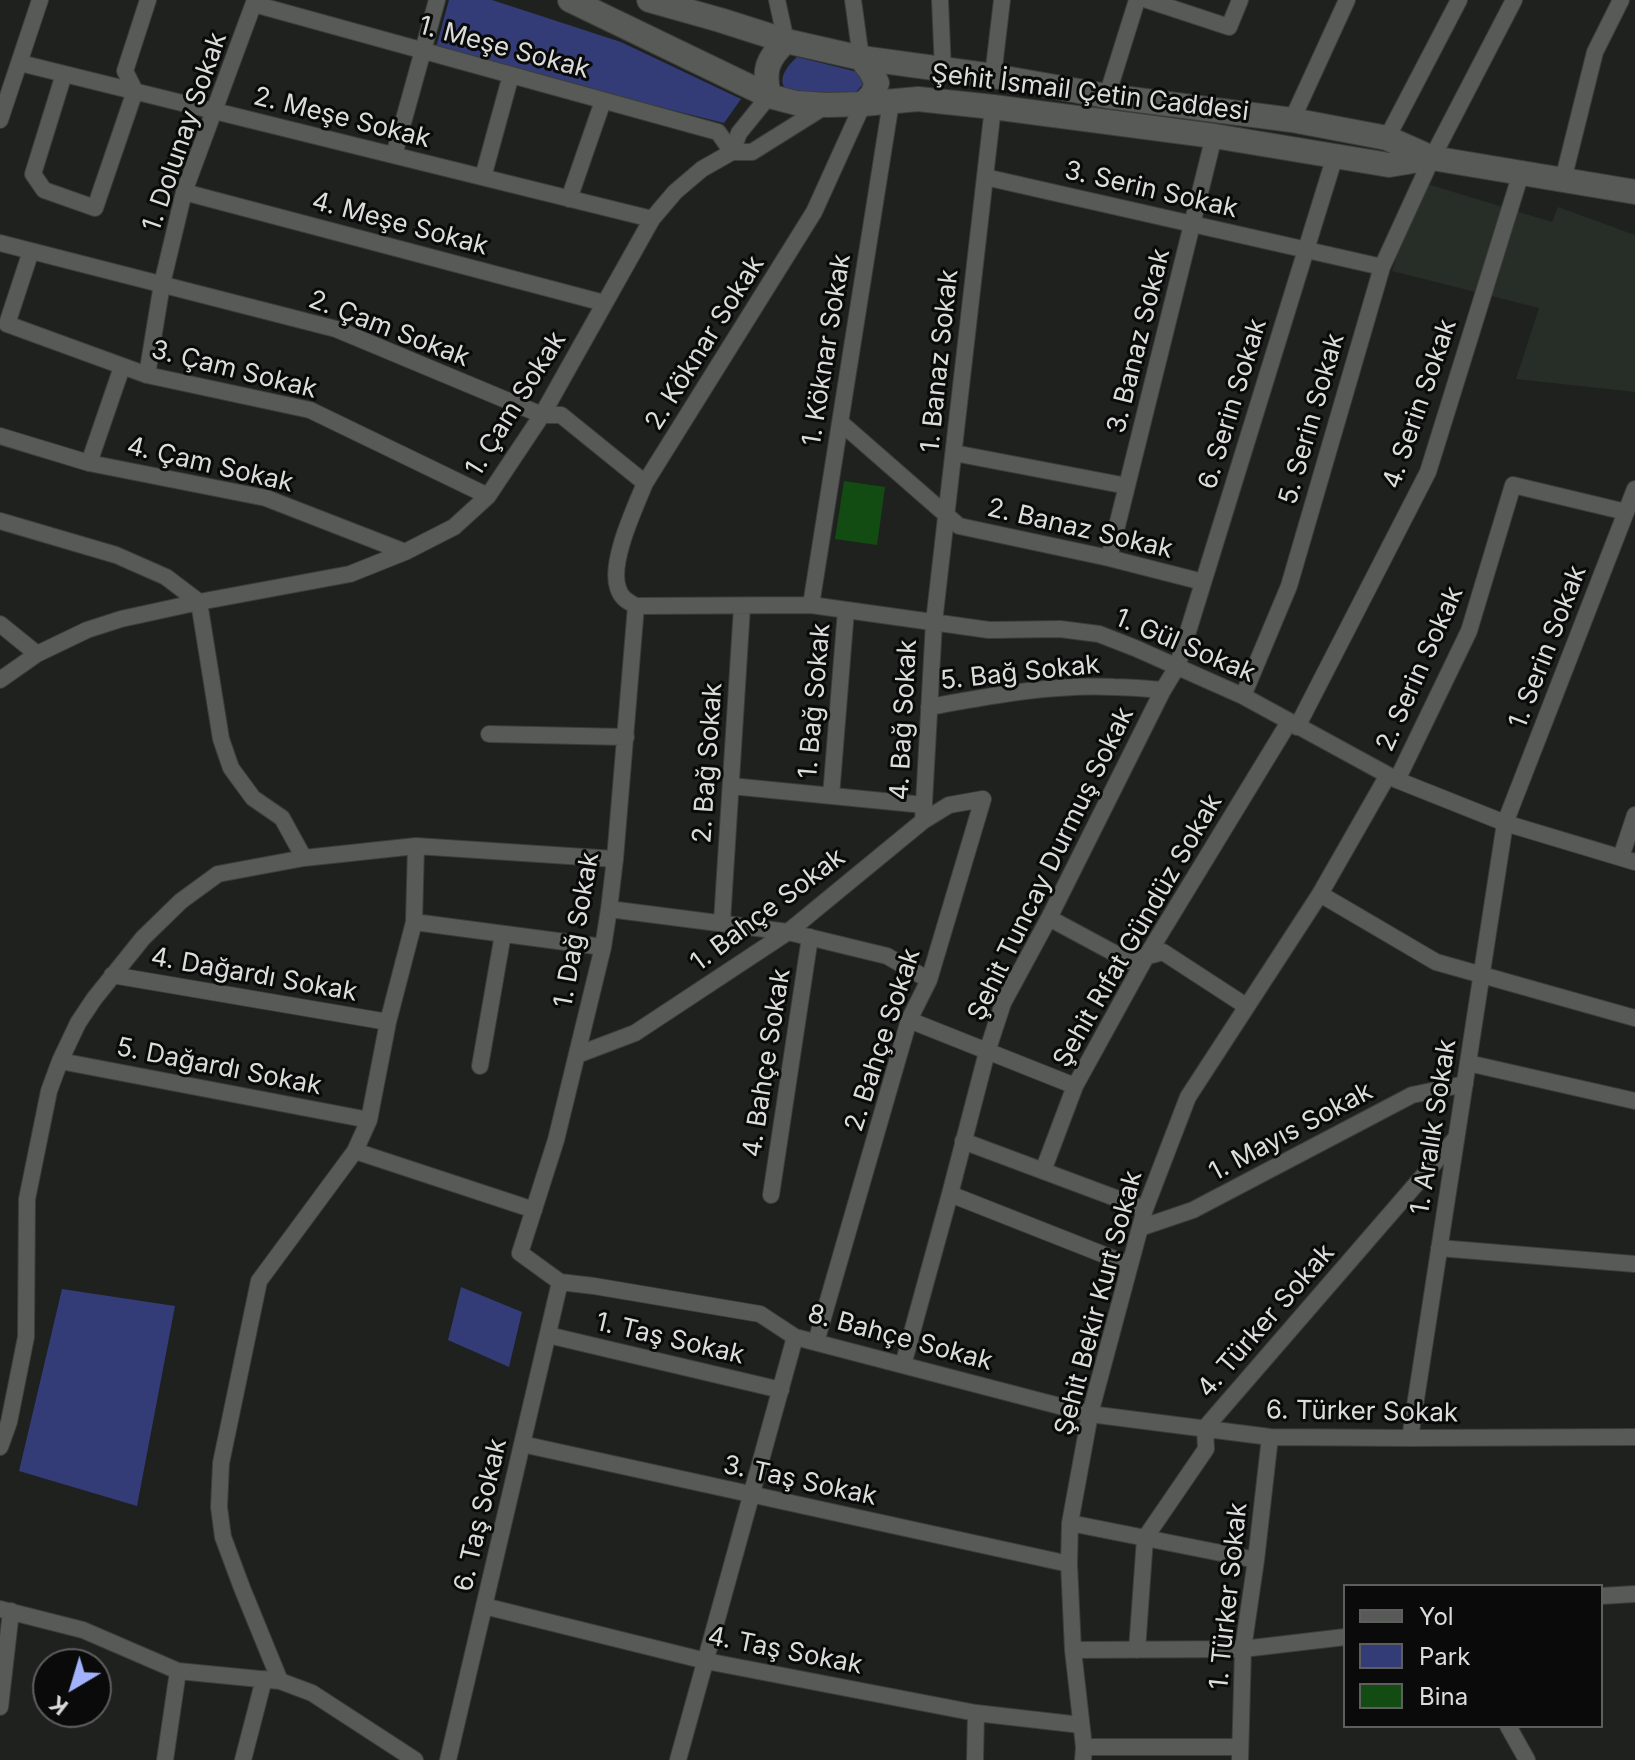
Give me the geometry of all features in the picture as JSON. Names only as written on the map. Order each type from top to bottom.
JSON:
[{"type":"street","points":[[0,120],[40,0]]},
{"type":"street","points":[[64,74],[33,174],[44,190],[95,208],[135,91],[125,71],[148,0]]},
{"type":"street","points":[[394,155],[437,0]]},
{"type":"street","name":"Şehit İsmail Çetin Caddesi","points":[[570,0],[769,96],[796,103],[863,104],[918,99],[1214,136],[1389,165],[1432,158]]},
{"type":"street","name":"Şehit İsmail Çetin Caddesi","points":[[649,0],[717,10],[786,41],[861,58],[1107,96],[1292,120],[1387,138],[1432,158],[1635,192]]},
{"type":"street","points":[[777,0],[786,41],[767,66],[765,80],[769,96],[739,133],[732,152],[752,152],[827,105]]},
{"type":"street","points":[[853,0],[861,58],[877,83],[872,95],[863,104]]},
{"type":"street","points":[[940,0],[943,71]]},
{"type":"street","points":[[993,76],[1002,0]]},
{"type":"street","points":[[1107,96],[1137,0]]},
{"type":"street","points":[[1147,0],[1229,27],[1240,0]]},
{"type":"street","points":[[1292,120],[1347,0]]},
{"type":"street","points":[[1387,138],[1459,0]]},
{"type":"street","name":"5. Serin Sokak","points":[[1243,696],[1289,586],[1382,267],[1432,158],[1514,0]]},
{"type":"street","points":[[1563,180],[1595,52],[1621,0]]},
{"type":"street","name":"1. Meşe Sokak","points":[[255,2],[718,132],[732,152]]},
{"type":"street","name":"1. Dolunay Sokak","points":[[147,375],[162,284],[184,192],[255,2]]},
{"type":"street","name":"2. Meşe Sokak","points":[[20,63],[652,219]]},
{"type":"street","points":[[483,177],[511,75]]},
{"type":"street","points":[[569,199],[603,101]]},
{"type":"street","name":"1. Köknar Sokak","points":[[811,605],[891,102]]},
{"type":"street","name":"2. Köknar Sokak","points":[[636,606],[624,599],[618,591],[616,580],[626,531],[645,483],[814,212],[863,104]]},
{"type":"street","name":"1. Banaz Sokak","points":[[934,622],[993,107]]},
{"type":"street","points":[[1214,136],[1217,110]]},
{"type":"street","name":"3. Banaz Sokak","points":[[1109,558],[1214,136]]},
{"type":"street","name":"1. Çam Sokak","points":[[0,680],[37,654],[87,630],[121,619],[199,602],[350,574],[405,552],[454,527],[488,496],[542,415],[652,219],[675,192],[702,169],[732,152]]},
{"type":"street","name":"6. Serin Sokak","points":[[1177,667],[1335,156]]},
{"type":"street","name":"4. Serin Sokak","points":[[1293,724],[1428,472],[1521,173]]},
{"type":"street","name":"3. Serin Sokak","points":[[985,177],[1382,267]]},
{"type":"street","name":"4. Meşe Sokak","points":[[184,192],[604,303]]},
{"type":"street","name":"2. Çam Sokak","points":[[0,243],[336,329],[542,415],[561,415],[645,483]]},
{"type":"street","name":"3. Çam Sokak","points":[[31,251],[7,324],[147,375],[310,410],[488,496]]},
{"type":"street","points":[[89,463],[122,367]]},
{"type":"street","name":"2. Banaz Sokak","points":[[840,422],[959,526],[1203,582]]},
{"type":"street","name":"4. Çam Sokak","points":[[0,436],[89,463],[266,498],[405,552]]},
{"type":"street","points":[[954,453],[1127,486]]},
{"type":"street","name":"2. Serin Sokak","points":[[1393,777],[1469,631],[1513,485],[1626,512]]},
{"type":"street","name":"1. Serin Sokak","points":[[1505,823],[1635,489]]},
{"type":"street","points":[[0,521],[116,555],[166,577],[199,602],[221,739],[231,768],[253,798],[282,818],[304,858]]},
{"type":"street","name":"1. Gül Sokak","points":[[636,606],[811,605],[989,630],[1060,629],[1099,634],[1243,696],[1393,777],[1505,823],[1628,859]]},
{"type":"street","name":"1. Dağ Sokak","points":[[520,1253],[556,1140],[603,947],[615,859],[636,606]]},
{"type":"street","name":"2. Bağ Sokak","points":[[722,922],[742,607]]},
{"type":"street","name":"1. Bağ Sokak","points":[[831,796],[846,610]]},
{"type":"street","name":"4. Bağ Sokak","points":[[923,813],[934,622]]},
{"type":"street","points":[[0,624],[37,654]]},
{"type":"street","name":"Şehit Tuncay Durmuş Sokak","points":[[903,1365],[1003,1003],[1177,667]]},
{"type":"street","name":"5. Bağ Sokak","points":[[929,707],[987,696],[1058,688],[1163,690]]},
{"type":"street","name":"Şehit Rıfat Gündüz Sokak","points":[[1043,1171],[1075,1086],[1146,957],[1293,724]]},
{"type":"street","points":[[489,734],[626,737]]},
{"type":"street","name":"Şehit Bekir Kurt Sokak","points":[[1084,1754],[1073,1650],[1070,1523],[1090,1414],[1145,1209],[1188,1097],[1393,777]]},
{"type":"street","points":[[731,786],[831,796],[923,813]]},
{"type":"street","name":"1. Bahçe Sokak","points":[[577,1055],[635,1033],[788,932],[923,813],[983,799]]},
{"type":"street","name":"2. Bahçe Sokak","points":[[816,1342],[909,1020],[929,980],[983,799]]},
{"type":"street","points":[[1628,859],[1635,815]]},
{"type":"street","name":"1. Aralık Sokak","points":[[1410,1438],[1505,823]]},
{"type":"street","points":[[243,1760],[272,1680],[223,1537],[219,1507],[221,1463],[259,1281],[355,1151],[369,1120],[388,1022],[414,922],[416,846]]},
{"type":"street","points":[[0,1447],[9,1422],[26,1337],[27,1199],[49,1091],[78,1023],[112,975],[172,910],[218,874],[304,858],[416,846],[615,859]]},
{"type":"street","points":[[1320,894],[1436,962],[1635,1018]]},
{"type":"street","points":[[609,909],[788,932],[887,956],[929,980]]},
{"type":"street","points":[[1049,918],[1129,961],[1163,952],[1246,1006]]},
{"type":"street","points":[[414,922],[603,947]]},
{"type":"street","points":[[480,1066],[503,934]]},
{"type":"street","name":"4. Bahçe Sokak","points":[[771,1195],[810,937]]},
{"type":"street","name":"4. Dağardı Sokak","points":[[112,975],[388,1022]]},
{"type":"street","points":[[909,1020],[1075,1086]]},
{"type":"street","name":"5. Dağardı Sokak","points":[[60,1061],[369,1120]]},
{"type":"street","points":[[1468,1063],[1635,1101]]},
{"type":"street","name":"1. Mayıs Sokak","points":[[1140,1228],[1193,1210],[1412,1095],[1465,1084]]},
{"type":"street","name":"4. Türker Sokak","points":[[1145,1538],[1206,1449],[1205,1428],[1457,1136]]},
{"type":"street","points":[[963,1141],[1145,1209]]},
{"type":"street","points":[[355,1151],[534,1210]]},
{"type":"street","points":[[950,1194],[1130,1265]]},
{"type":"street","points":[[1439,1248],[1635,1264]]},
{"type":"street","name":"8. Bahçe Sokak","points":[[520,1253],[560,1282],[760,1314],[795,1337],[1090,1414]]},
{"type":"street","name":"6. Taş Sokak","points":[[448,1760],[560,1282]]},
{"type":"street","name":"1. Taş Sokak","points":[[548,1335],[781,1390]]},
{"type":"street","points":[[678,1760],[795,1337]]},
{"type":"street","name":"6. Türker Sokak","points":[[1090,1414],[1270,1437],[1635,1437]]},
{"type":"street","name":"1. Türker Sokak","points":[[1240,1754],[1243,1649],[1270,1437]]},
{"type":"street","name":"3. Taş Sokak","points":[[522,1444],[1069,1564]]},
{"type":"street","points":[[1070,1523],[1256,1560]]},
{"type":"street","points":[[1137,1650],[1145,1538]]},
{"type":"street","points":[[1603,1596],[1635,1594]]},
{"type":"street","name":"4. Taş Sokak","points":[[484,1606],[706,1661],[976,1713],[1081,1725]]},
{"type":"street","points":[[0,1707],[6,1610],[83,1630],[178,1671],[272,1680],[312,1693],[413,1760]]},
{"type":"street","points":[[1073,1650],[1243,1649],[1343,1637]]},
{"type":"street","points":[[165,1760],[178,1671]]},
{"type":"street","points":[[975,1760],[976,1713]]},
{"type":"street","points":[[1509,1728],[1527,1760]]},
{"type":"street","points":[[1084,1754],[1240,1754]]},
{"type":"shaded area","points":[[1421,182],[1552,222],[1558,207],[1635,235],[1635,392],[1516,379],[1539,308],[1392,271]]},
{"type":"green space","points":[[449,0],[492,0],[621,42],[741,99],[724,123],[435,51]]},
{"type":"green space","points":[[797,57],[862,73],[863,84],[856,92],[795,96],[784,87],[783,77]]},
{"type":"green space","points":[[461,1287],[522,1312],[509,1367],[448,1340]]},
{"type":"green space","points":[[62,1289],[175,1306],[137,1506],[19,1471]]},
{"type":"building","points":[[844,481],[885,487],[877,545],[835,539]]}]
